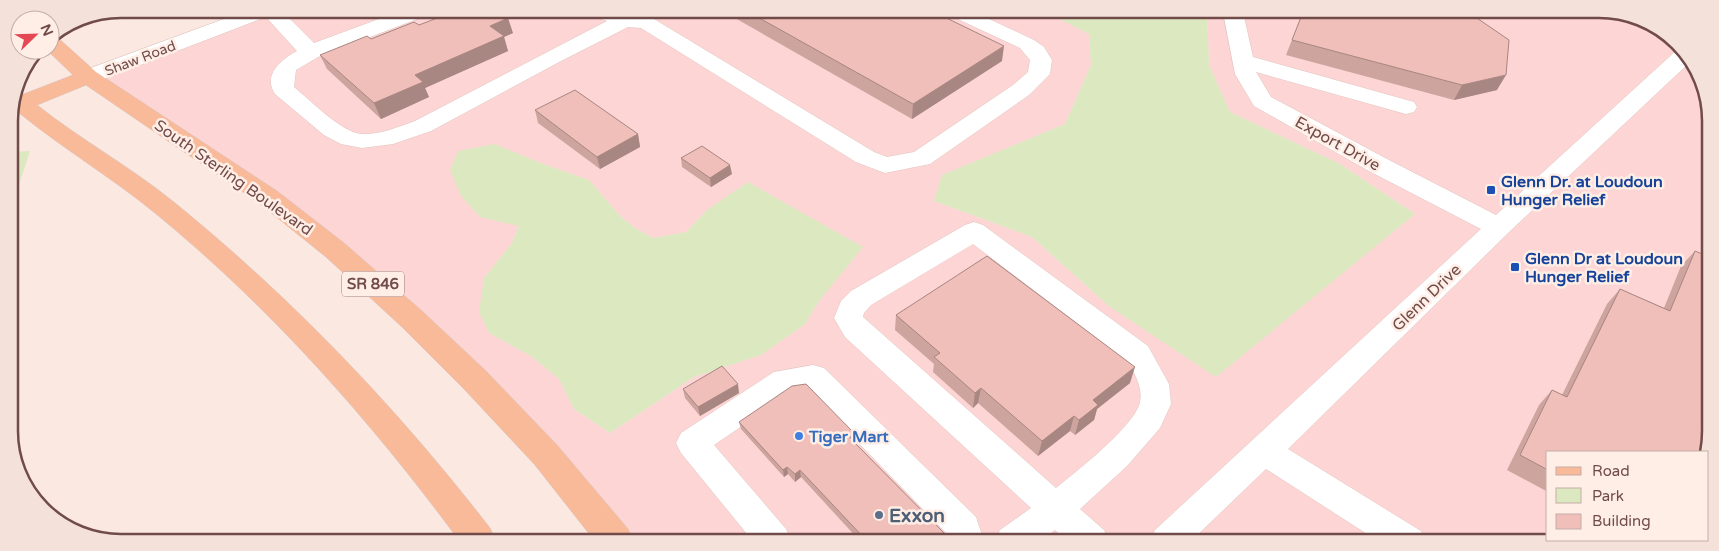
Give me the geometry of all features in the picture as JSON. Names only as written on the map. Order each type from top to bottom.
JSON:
[{"type":"main road","name":"South Sterling Boulevard","points":[[60,50],[88,77],[268,197],[335,250],[412,318],[475,380],[546,455],[611,534]]},
{"type":"main road","name":"Shaw Road","points":[[20,100],[88,77]]},
{"type":"main road","points":[[19,105],[163,206],[258,291],[368,402],[474,534]]},
{"type":"street","name":"Shaw Road","points":[[88,77],[246,18]]},
{"type":"street","points":[[278,18],[310,52]]},
{"type":"street","points":[[401,18],[310,52],[288,65],[282,76],[284,89],[332,130],[349,139],[362,141],[393,137],[423,126],[553,56],[625,20]]},
{"type":"street","points":[[619,18],[647,23],[865,157],[885,165],[921,159],[1021,90],[1039,74],[1041,60],[1036,52],[1027,44],[971,18]]},
{"type":"street","name":"Export Drive","points":[[1234,18],[1246,74],[1262,101],[1378,166],[1499,227]]},
{"type":"street","name":"Glenn Drive","points":[[1175,533],[1499,227],[1681,59]]},
{"type":"street","points":[[1243,61],[1406,107]]},
{"type":"street","points":[[1022,533],[1056,509],[1133,440],[1156,404],[1153,380],[1138,354],[974,231],[861,298],[851,308],[848,318],[855,329],[1056,509],[1083,533]]},
{"type":"street","points":[[769,534],[692,443],[785,381],[813,377],[964,528],[965,533]]},
{"type":"street","points":[[1264,451],[1395,533]]},
{"type":"shaded area","points":[[246,18],[1058,18],[1089,34],[1091,65],[1065,124],[943,175],[934,201],[1032,237],[1110,307],[1348,268],[1415,214],[1340,164],[1230,112],[1209,65],[1207,18],[1612,18],[1638,25],[1666,43],[1684,63],[1691,75],[1700,101],[1702,121],[1701,444],[1699,451],[1546,451],[1546,533],[610,534],[335,250],[88,77]],"holes":[[[543,164],[589,180],[620,216],[638,230],[654,238],[686,232],[707,210],[819,301],[805,324],[761,355],[694,377],[610,433],[574,409],[559,379],[531,356],[489,333],[484,278],[512,243]]]},
{"type":"green space","points":[[1058,18],[1207,18],[1209,65],[1230,112],[1340,164],[1415,214],[1216,377],[1110,307],[1032,237],[934,201],[942,175],[1065,124],[1091,65],[1089,34]]},
{"type":"green space","points":[[495,144],[543,164],[589,180],[620,216],[638,230],[654,238],[686,232],[707,210],[748,182],[863,247],[819,301],[805,324],[761,355],[694,377],[610,433],[574,409],[559,379],[531,356],[489,333],[479,312],[484,278],[512,243],[519,226],[480,217],[461,196],[450,170],[458,151]]},
{"type":"green space","points":[[30,151],[18,188],[18,152]]},
{"type":"building","points":[[437,18],[508,18],[490,26],[504,36],[415,75],[423,82],[374,103],[320,55],[367,36],[371,39],[414,22],[419,25]]},
{"type":"building","points":[[759,18],[946,18],[1004,46],[913,104]]},
{"type":"building","points":[[1301,18],[1477,18],[1509,40],[1506,75],[1462,85],[1292,40]]},
{"type":"building","points":[[575,90],[638,134],[597,157],[535,110]]},
{"type":"building","points":[[702,146],[730,165],[710,178],[681,158]]},
{"type":"building","points":[[1695,251],[1702,254],[1702,430],[1699,451],[1546,451],[1546,469],[1520,455],[1552,390],[1567,397],[1620,289],[1670,311]]},
{"type":"building","points":[[987,256],[1135,367],[1093,400],[1098,405],[1079,420],[1074,416],[1042,441],[981,388],[975,393],[934,357],[940,353],[896,315]]},
{"type":"building","points":[[722,366],[738,384],[698,407],[683,389]]},
{"type":"building","points":[[806,384],[854,433],[849,437],[945,533],[860,534],[800,470],[795,474],[787,467],[783,470],[739,422],[792,386]]},
{"type":"place","name":"Glenn Dr. at Loudoun Hunger Relief","points":[[1491,190]]},
{"type":"place","name":"Glenn Dr at Loudoun Hunger Relief","points":[[1515,267]]},
{"type":"place","name":"Tiger Mart","points":[[799,436]]},
{"type":"place","name":"Exxon","points":[[879,515]]}]
